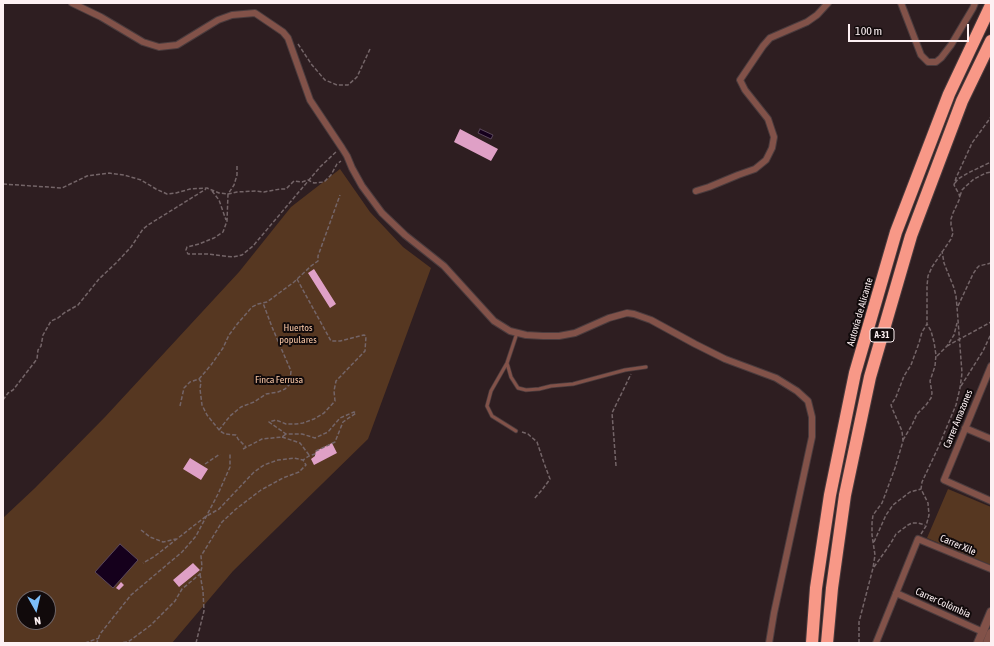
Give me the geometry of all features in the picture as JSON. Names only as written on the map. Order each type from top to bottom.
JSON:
[{"type":"highway","name":"Autovía de Alicante","points":[[812,643],[816,588],[830,495],[855,373],[896,232],[949,94],[991,5]]},
{"type":"highway","name":"A-31","points":[[827,643],[832,588],[845,495],[870,377],[911,236],[962,102],[991,41]]},
{"type":"street","points":[[72,3],[143,42],[159,47],[177,44],[218,20],[232,14],[255,13],[283,32],[288,38],[310,100],[347,156],[362,186],[382,213],[405,235],[444,266],[494,321],[510,331],[526,335],[559,336],[575,333],[609,318],[634,314],[651,320],[725,359],[776,378],[797,391],[808,401],[812,417],[812,437],[774,613],[769,643]]},
{"type":"street","points":[[696,191],[755,169],[766,160],[772,148],[774,138],[768,119],[745,90],[740,80],[770,38],[807,22],[817,15],[828,3]]},
{"type":"street","points":[[901,3],[920,55],[928,62],[936,62],[951,45],[975,3]]},
{"type":"street","name":"Carrer Amazones","points":[[991,366],[989,374],[944,480],[991,501]]},
{"type":"street","points":[[966,428],[991,439]]},
{"type":"street","points":[[876,643],[918,539]]},
{"type":"street","name":"Carrer Xile","points":[[918,539],[991,569]]},
{"type":"street","name":"Carrer Colòmbia","points":[[896,593],[988,636]]},
{"type":"street","points":[[978,643],[988,636],[991,612]]},
{"type":"lane","points":[[516,431],[492,416],[487,406],[491,391],[507,363],[517,333]]},
{"type":"lane","points":[[507,363],[511,378],[518,388],[526,390],[572,384],[625,370],[646,367]]},
{"type":"path","points":[[288,38],[296,40],[312,65],[326,80],[338,85],[348,85],[357,77],[370,49]]},
{"type":"path","points":[[960,198],[954,183],[972,142],[991,117]]},
{"type":"path","points":[[237,166],[237,174],[234,185],[228,194],[227,221],[223,232],[214,238],[187,247],[186,250],[188,254],[208,254],[233,257],[242,254],[253,246],[320,167],[334,153],[342,148]]},
{"type":"path","points":[[3,184],[62,188],[87,176],[109,173],[124,175],[141,180],[167,194],[190,189],[207,188],[219,193],[228,194],[237,192],[264,192],[286,189],[294,181],[302,182],[308,180],[314,183],[324,182],[331,175],[337,164],[347,156]]},
{"type":"path","points":[[954,183],[968,173],[991,162]]},
{"type":"path","points":[[859,643],[859,622],[875,555],[872,535],[873,515],[882,503],[903,441],[917,414],[931,398],[932,393],[930,381],[935,366],[936,357],[931,331],[927,324],[928,276],[932,267],[951,239],[953,233],[951,219],[962,190],[971,181],[979,176],[991,172]]},
{"type":"path","points":[[3,400],[8,393],[13,390],[37,359],[38,350],[43,335],[51,321],[78,305],[99,279],[131,246],[143,229],[207,188]]},
{"type":"path","points":[[211,190],[219,200],[227,221]]},
{"type":"path","points":[[180,406],[184,388],[190,382],[199,379],[211,366],[223,348],[229,335],[252,307],[267,302],[318,261],[318,256],[340,195]]},
{"type":"path","points":[[918,539],[926,526],[929,515],[928,503],[921,489],[922,482],[956,406],[962,373],[960,338],[954,288],[944,262],[942,252]]},
{"type":"path","points":[[957,308],[977,268],[979,266],[991,263]]},
{"type":"path","points":[[286,434],[269,422],[276,420],[286,424],[304,423],[314,419],[324,412],[335,401],[334,392],[336,380],[365,351],[367,341],[366,336],[364,336],[340,341],[331,341],[297,279]]},
{"type":"path","points":[[219,430],[230,416],[241,407],[254,402],[266,394],[285,389],[290,382],[291,371],[263,303]]},
{"type":"path","points":[[936,357],[947,346],[954,335],[958,321]]},
{"type":"path","points":[[947,346],[991,322]]},
{"type":"path","points":[[903,441],[902,431],[891,404],[910,364],[922,332],[927,324]]},
{"type":"path","points":[[960,388],[983,351],[991,334]]},
{"type":"path","points":[[616,466],[612,414],[634,369]]},
{"type":"path","points":[[143,563],[205,517],[219,509],[254,472],[264,465],[278,460],[294,458],[303,460],[315,454],[316,451],[328,444],[335,442],[343,422],[356,413],[354,412],[340,418],[328,432],[315,438],[302,434],[286,434],[262,439],[244,448],[236,435],[225,434],[219,430],[207,415],[202,404],[200,389],[201,382],[199,379]]},
{"type":"path","points":[[516,431],[528,434],[537,442],[550,479],[534,499]]},
{"type":"path","points":[[282,436],[300,443],[309,456]]},
{"type":"path","points":[[204,464],[220,454]]},
{"type":"path","points":[[99,643],[97,642],[100,634],[131,595],[182,552],[196,536],[230,467],[230,454]]},
{"type":"path","points":[[196,643],[204,610],[200,574],[202,568],[201,556],[222,522],[261,490],[283,478],[299,472],[306,465],[303,460]]},
{"type":"path","points":[[874,544],[886,515],[893,505],[910,492],[921,489]]},
{"type":"path","points":[[873,568],[896,534],[912,523],[918,523],[926,526]]},
{"type":"path","points":[[141,530],[150,537],[163,542],[178,538]]},
{"type":"path","points":[[117,643],[128,642],[151,625],[175,601],[182,589],[200,574]]},
{"type":"path","points":[[85,643],[99,638]]},
{"type":"green space","name":"Finca Ferrusa","points":[[340,169],[370,212],[403,247],[431,268],[368,439],[233,571],[172,643],[3,643],[3,518],[105,417],[239,272],[291,207]]},
{"type":"green space","points":[[948,489],[991,507],[991,565],[927,538]]},
{"type":"shaded area","points":[[480,129],[493,135],[491,139],[478,133]]},
{"type":"shaded area","points":[[120,544],[138,560],[113,588],[95,572]]},
{"type":"building","points":[[460,129],[498,149],[491,161],[454,142]]},
{"type":"building","points":[[314,269],[336,304],[330,308],[308,273]]},
{"type":"building","points":[[332,443],[337,453],[314,465],[311,459],[315,456],[316,451]]},
{"type":"building","points":[[190,458],[208,469],[201,480],[183,469]]},
{"type":"building","points":[[193,563],[200,570],[179,587],[173,580]]},
{"type":"building","points":[[121,582],[124,585],[119,590],[116,588]]},
{"type":"park label","name":"Huertos populares","points":[[298,334]]}]
